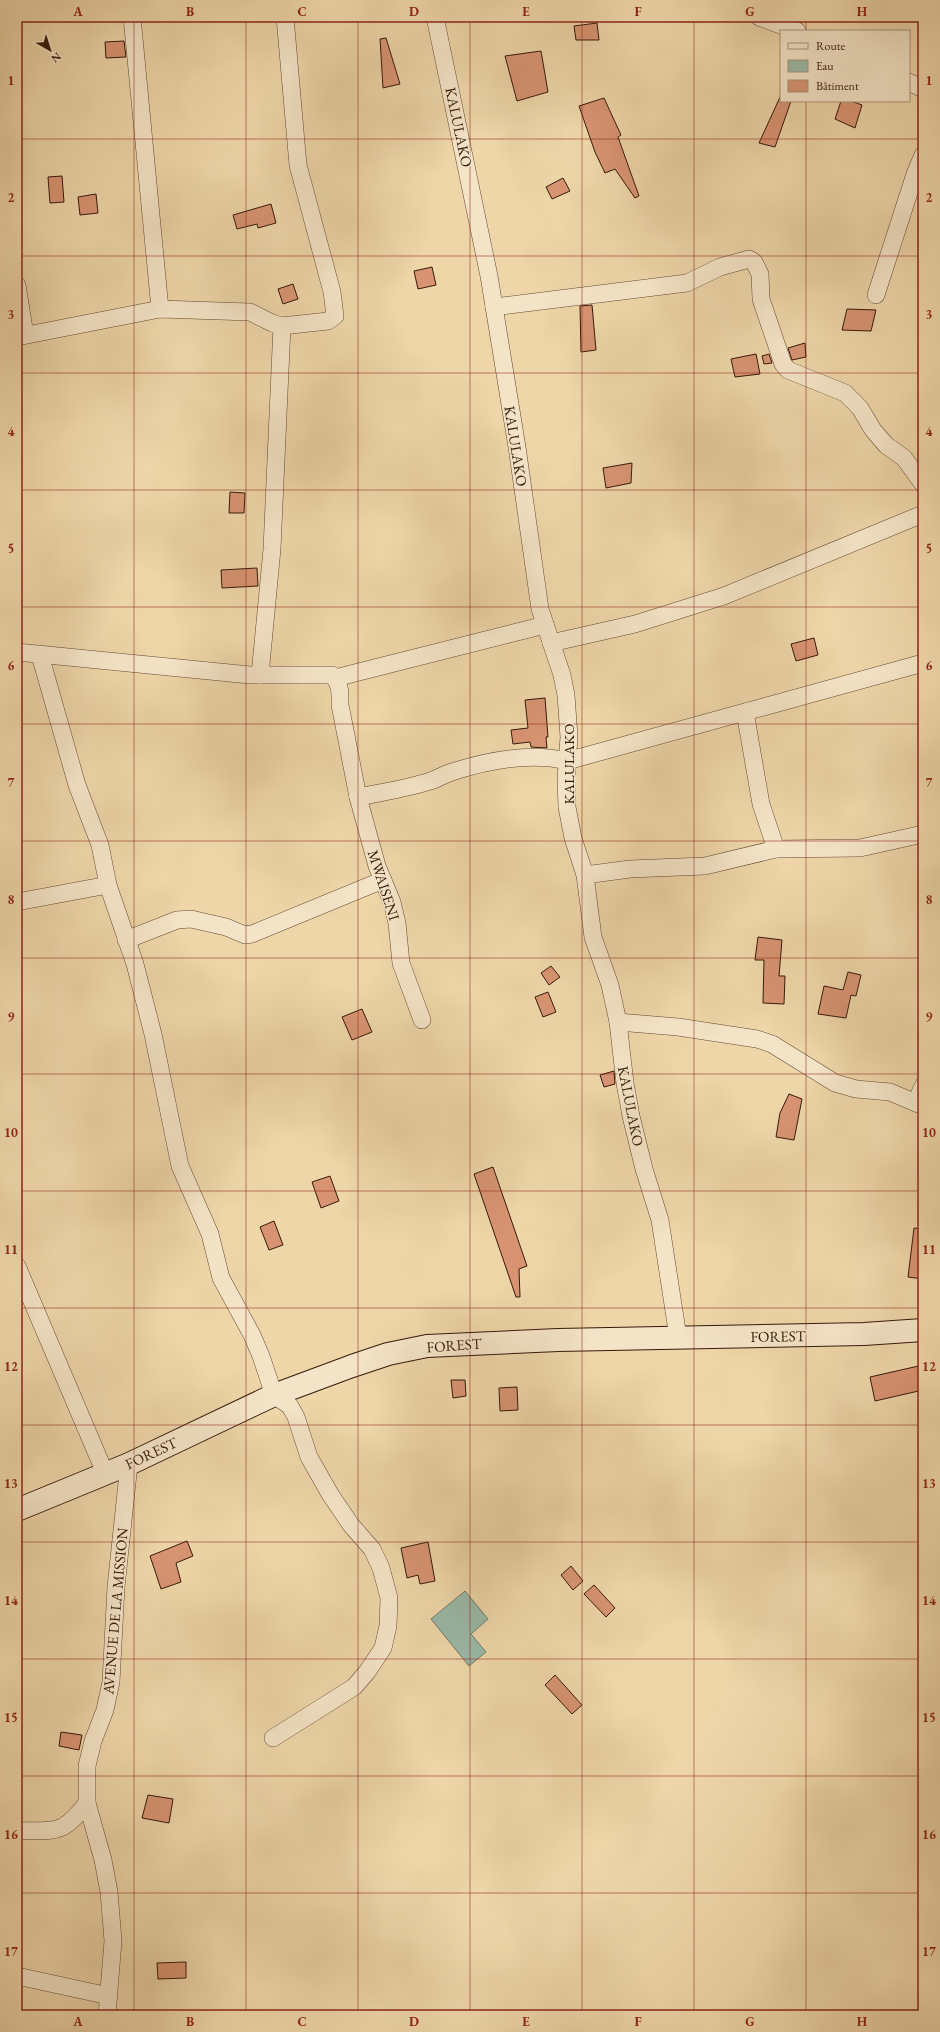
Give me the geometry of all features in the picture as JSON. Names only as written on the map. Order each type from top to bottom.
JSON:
[{"type":"street","points":[[132,17],[160,309]]},
{"type":"street","points":[[17,285],[21,336],[160,309],[250,312],[272,324],[282,326],[328,322],[335,316],[332,292],[298,165],[285,17]]},
{"type":"street","name":"KALULAKO","points":[[435,17],[455,106],[494,307],[540,609],[562,675],[566,695],[569,737],[567,761],[567,807],[573,838],[585,875],[593,937],[610,985],[618,1022],[625,1083],[631,1116],[644,1169],[660,1220],[678,1337]]},
{"type":"street","points":[[759,17],[794,30]]},
{"type":"street","points":[[910,82],[923,89]]},
{"type":"street","points":[[876,295],[915,174],[923,156]]},
{"type":"street","points":[[494,307],[687,283],[720,267],[749,259],[754,262],[760,274],[761,299],[783,364],[788,370],[845,393],[860,408],[873,430],[886,445],[899,453],[923,484]]},
{"type":"street","points":[[260,675],[272,549],[282,326]]},
{"type":"street","points":[[551,643],[635,624],[724,596],[923,514]]},
{"type":"street","points":[[17,652],[40,656],[260,675],[325,673],[332,674],[335,678],[545,625]]},
{"type":"street","points":[[40,656],[77,785],[100,845],[108,885],[126,940],[153,1034],[180,1166],[210,1234],[221,1278],[255,1342],[274,1395],[290,1406],[296,1417],[309,1457],[330,1494],[351,1525],[372,1549],[382,1568],[389,1598],[388,1626],[383,1648],[367,1672],[354,1687],[273,1738]]},
{"type":"street","points":[[358,797],[408,787],[430,781],[452,772],[515,757],[552,757],[567,761],[923,663]]},
{"type":"street","name":"MWAISENI","points":[[335,678],[340,691],[340,705],[358,797],[377,866],[392,902],[397,923],[401,963],[422,1020]]},
{"type":"street","points":[[745,712],[762,804],[776,849]]},
{"type":"street","points":[[585,875],[630,869],[705,866],[776,849],[860,848],[923,834]]},
{"type":"street","points":[[126,940],[177,920],[191,919],[226,927],[245,934],[252,934],[383,880]]},
{"type":"street","points":[[17,902],[108,885]]},
{"type":"street","points":[[618,1022],[678,1027],[757,1039],[772,1044],[835,1083],[856,1089],[890,1092],[919,1104],[923,1086]]},
{"type":"street","points":[[17,1266],[105,1473]]},
{"type":"street","name":"FOREST","points":[[17,1510],[129,1464],[274,1395],[360,1363],[427,1346],[558,1340],[864,1334],[923,1330]]},
{"type":"street","name":"AVENUE DE LA MISSION","points":[[107,2015],[113,1941],[109,1892],[103,1860],[87,1803],[87,1766],[93,1742],[105,1710],[110,1682],[116,1587],[129,1464]]},
{"type":"street","points":[[17,1830],[58,1830],[70,1823],[87,1803]]},
{"type":"street","points":[[17,1976],[109,1996]]},
{"type":"water","points":[[465,1591],[488,1619],[471,1634],[486,1652],[469,1666],[431,1619]]},
{"type":"building","points":[[597,23],[599,40],[576,40],[574,26]]},
{"type":"building","points":[[386,38],[400,84],[383,88],[380,39]]},
{"type":"building","points":[[124,41],[126,57],[106,58],[105,42]]},
{"type":"building","points":[[541,51],[548,92],[517,101],[505,56]]},
{"type":"building","points":[[780,97],[780,102],[791,102],[775,147],[759,143]]},
{"type":"building","points":[[604,98],[621,135],[618,137],[639,196],[635,198],[615,169],[605,173],[595,152],[579,106]]},
{"type":"building","points":[[841,102],[854,102],[862,105],[855,128],[835,119]]},
{"type":"building","points":[[62,176],[64,202],[50,203],[48,177]]},
{"type":"building","points":[[563,178],[570,191],[552,199],[546,187]]},
{"type":"building","points":[[96,194],[98,213],[80,215],[78,197]]},
{"type":"building","points":[[271,204],[276,223],[258,228],[257,224],[237,229],[233,215]]},
{"type":"building","points":[[432,267],[436,285],[418,289],[414,271]]},
{"type":"building","points":[[293,284],[298,299],[283,304],[278,289]]},
{"type":"building","points":[[592,305],[596,350],[581,352],[580,306]]},
{"type":"building","points":[[847,309],[876,310],[871,331],[842,330]]},
{"type":"building","points":[[805,343],[806,357],[792,360],[788,348]]},
{"type":"building","points":[[756,354],[760,374],[735,377],[731,359]]},
{"type":"building","points":[[769,354],[772,363],[764,364],[762,356]]},
{"type":"building","points":[[632,463],[631,483],[606,488],[603,468]]},
{"type":"building","points":[[230,492],[245,493],[244,513],[229,513]]},
{"type":"building","points":[[257,568],[258,586],[222,588],[221,570]]},
{"type":"building","points":[[814,638],[818,655],[796,661],[791,644]]},
{"type":"building","points":[[545,698],[548,737],[546,737],[547,748],[531,747],[530,742],[513,744],[511,730],[528,728],[525,700]]},
{"type":"building","points":[[758,937],[782,940],[779,976],[785,976],[784,1004],[763,1003],[764,960],[755,960]]},
{"type":"building","points":[[551,966],[560,977],[549,985],[541,973]]},
{"type":"building","points":[[848,972],[861,975],[856,996],[851,995],[846,1018],[818,1014],[824,986],[843,990]]},
{"type":"building","points":[[548,992],[556,1012],[543,1017],[535,997]]},
{"type":"building","points":[[362,1009],[372,1032],[352,1040],[342,1017]]},
{"type":"building","points":[[614,1071],[615,1084],[604,1087],[600,1075]]},
{"type":"building","points":[[789,1094],[802,1099],[794,1140],[776,1137],[780,1113]]},
{"type":"building","points":[[493,1167],[527,1266],[519,1269],[520,1297],[516,1297],[474,1174]]},
{"type":"building","points":[[330,1176],[339,1201],[321,1208],[312,1182]]},
{"type":"building","points":[[274,1221],[283,1245],[269,1250],[260,1227]]},
{"type":"building","points":[[914,1228],[923,1229],[923,1279],[908,1277]]},
{"type":"building","points":[[923,1365],[923,1390],[875,1401],[870,1377]]},
{"type":"building","points":[[451,1380],[465,1380],[466,1396],[453,1398]]},
{"type":"building","points":[[517,1387],[518,1410],[500,1411],[499,1388]]},
{"type":"building","points":[[187,1541],[193,1556],[176,1563],[181,1582],[161,1589],[150,1556]]},
{"type":"building","points":[[428,1542],[435,1581],[420,1584],[418,1575],[407,1578],[401,1548]]},
{"type":"building","points":[[571,1566],[583,1581],[573,1590],[561,1575]]},
{"type":"building","points":[[594,1585],[615,1608],[606,1617],[584,1594]]},
{"type":"building","points":[[555,1675],[582,1705],[572,1714],[545,1685]]},
{"type":"building","points":[[61,1732],[82,1735],[79,1750],[59,1746]]},
{"type":"building","points":[[148,1795],[173,1799],[169,1823],[142,1818]]},
{"type":"building","points":[[186,1962],[186,1978],[158,1979],[157,1963]]}]
